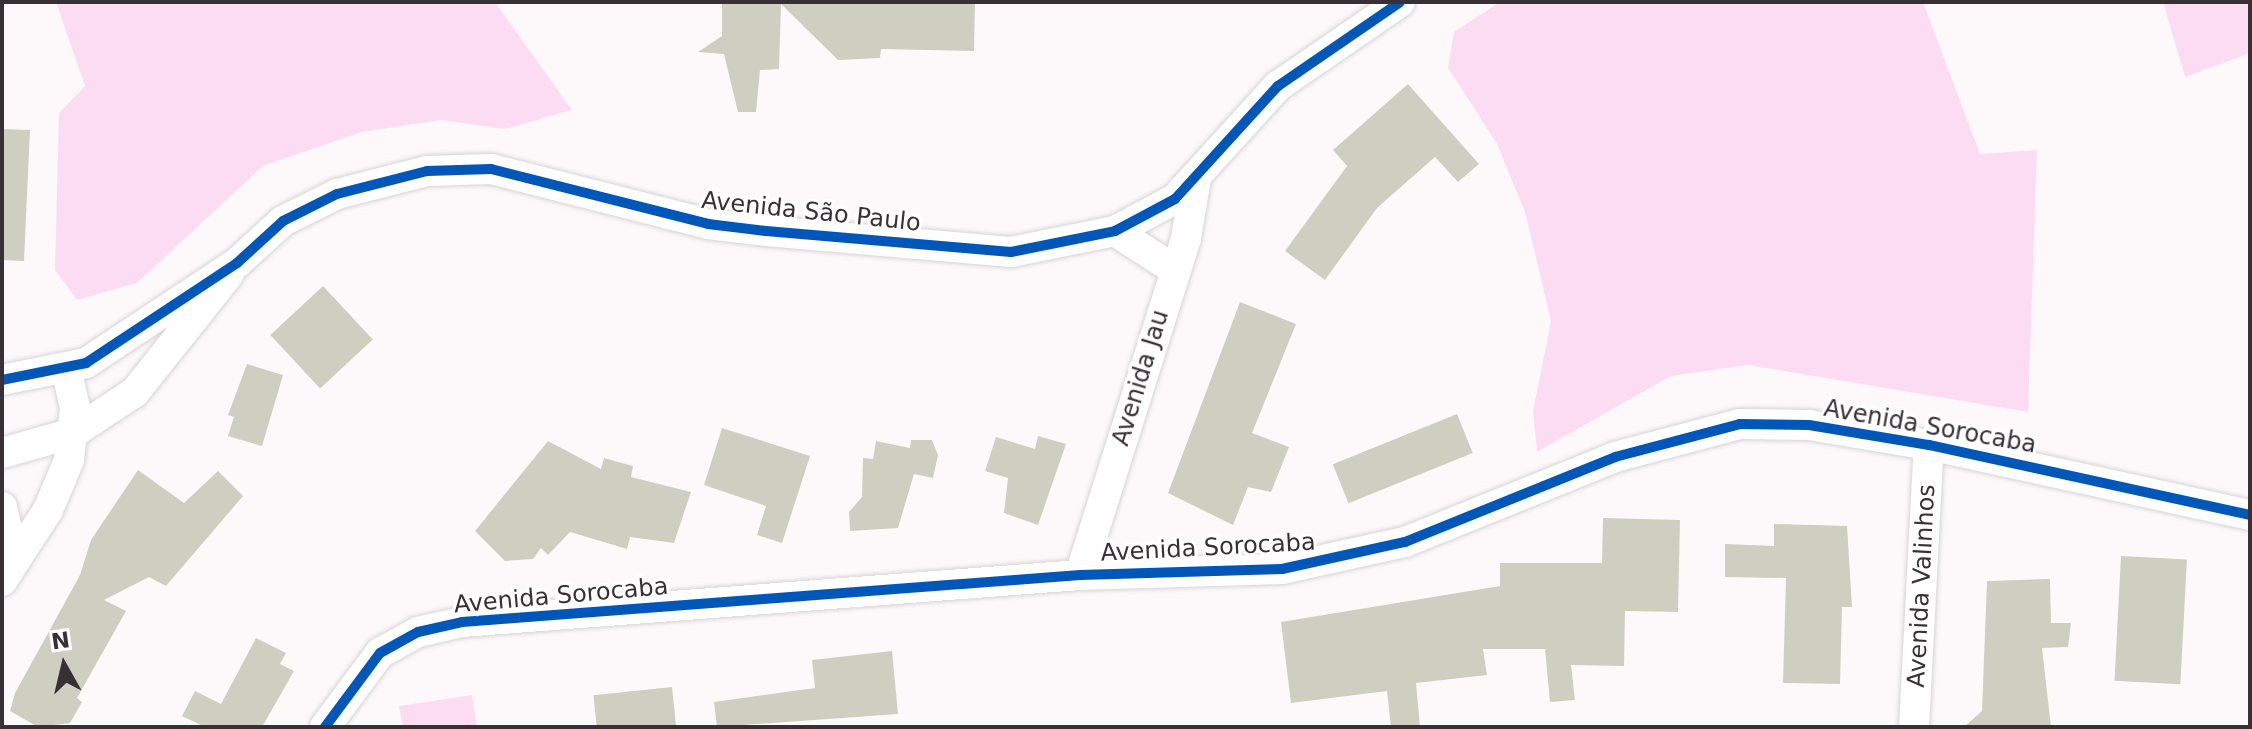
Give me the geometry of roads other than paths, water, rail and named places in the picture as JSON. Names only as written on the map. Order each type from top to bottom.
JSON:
[{"type":"street","name":"Avenida São Paulo","points":[[2,380],[86,363],[237,263],[283,221],[337,194],[443,171],[491,169],[708,224],[766,231],[1011,252],[1115,231],[1175,199],[1278,86],[1400,2]]},
{"type":"street","name":"Avenida Jau","points":[[1080,575],[1175,270],[1196,178]]},
{"type":"street","points":[[1115,231],[1175,270]]},
{"type":"street","name":"Avenida São Paulo","points":[[2,453],[73,433],[135,392],[237,263]]},
{"type":"street","points":[[8,570],[55,496],[73,433],[66,368]]},
{"type":"street","name":"Avenida Sorocaba","points":[[325,727],[380,653],[418,632],[462,622],[1080,575],[1282,569],[1357,556],[1629,452],[1740,424],[1809,425],[1929,445],[2250,515]]},
{"type":"street","name":"Avenida Valinhos","points":[[1914,727],[1929,445]]},
{"type":"street","points":[[2,507],[8,570]]}]
